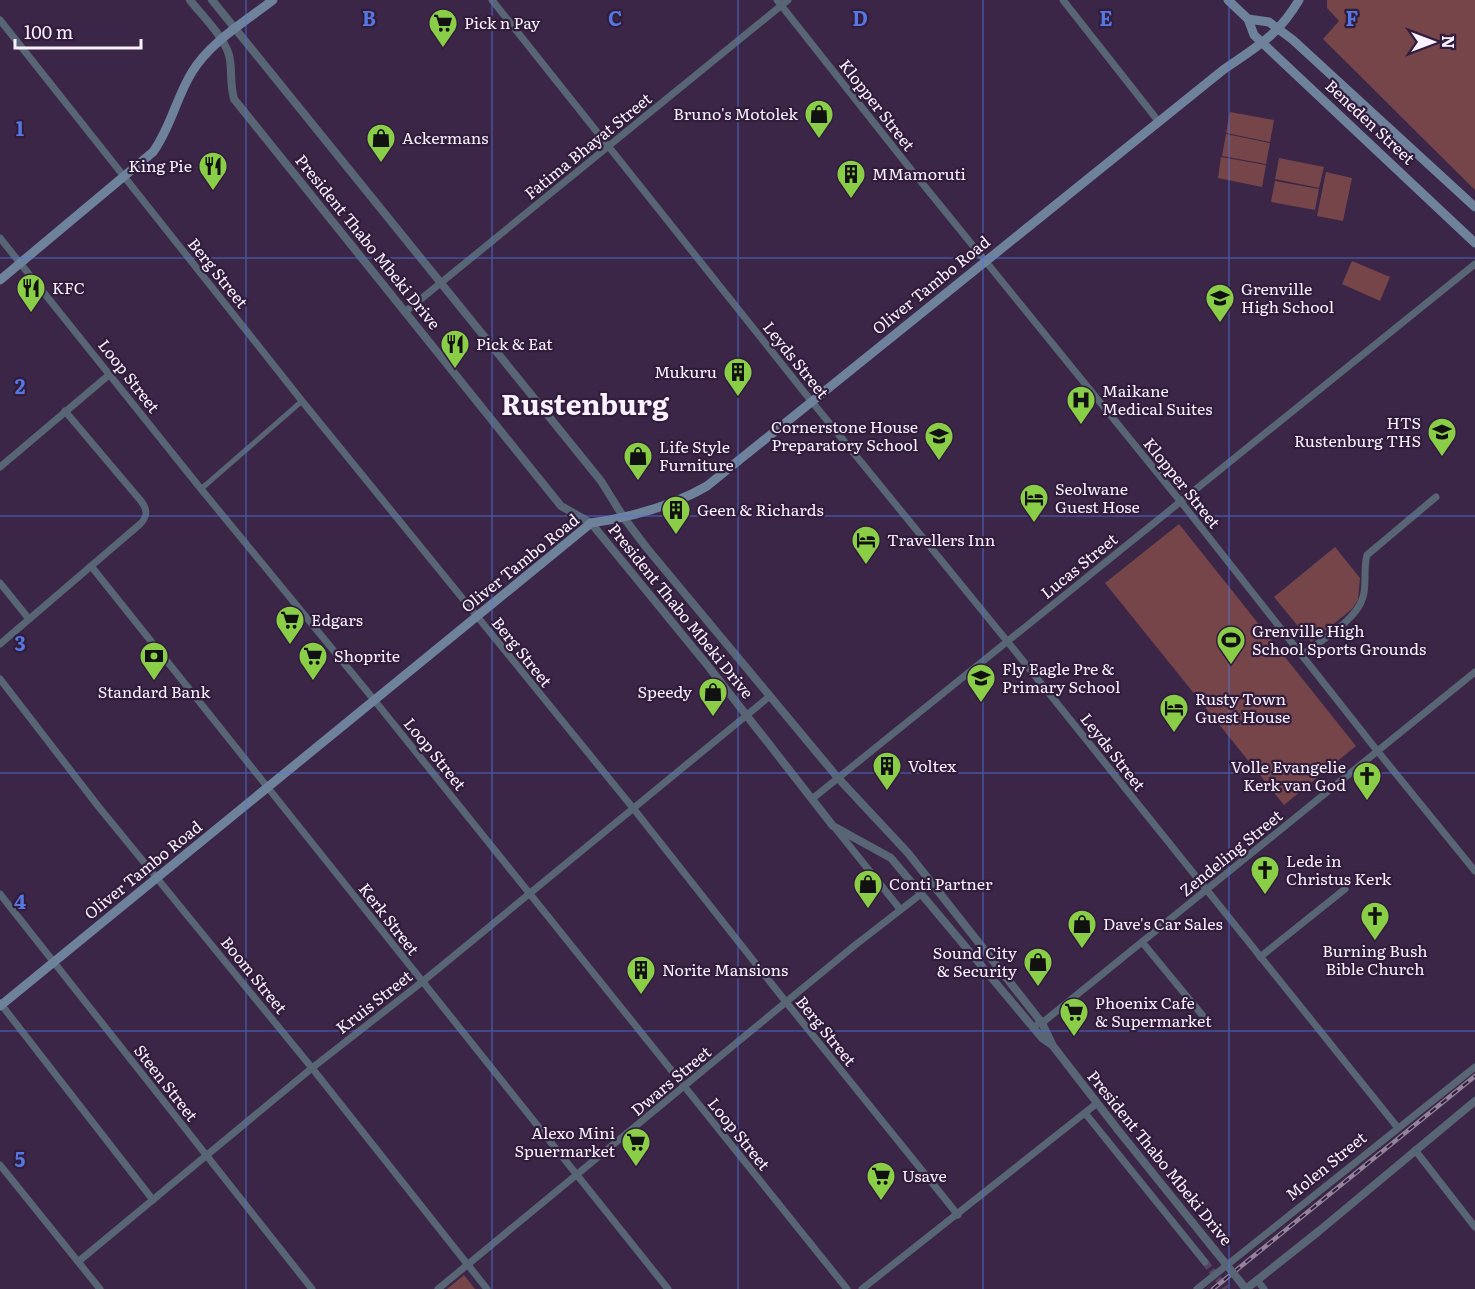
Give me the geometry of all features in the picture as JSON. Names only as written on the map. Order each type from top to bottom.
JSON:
[{"type":"main road","points":[[0,280],[153,152],[165,135],[181,93],[194,68],[222,40],[273,0]]},
{"type":"main road","name":"Beneden Street","points":[[1228,0],[1248,20],[1254,35],[1475,243]]},
{"type":"main road","name":"Oliver Tambo Road","points":[[0,1005],[591,523],[625,520],[673,504],[706,486],[1223,70],[1263,43],[1280,29],[1299,0]]},
{"type":"main road","name":"Beneden Street","points":[[1248,20],[1269,22],[1280,29],[1475,207]]},
{"type":"street","name":"President Thabo Mbeki Drive","points":[[190,0],[222,40],[231,61],[230,86],[234,99],[561,506],[591,523],[833,826],[866,842],[891,858],[1029,1023],[1042,1038],[1053,1046]]},
{"type":"street","name":"President Thabo Mbeki Drive","points":[[212,0],[601,481],[625,520],[837,778],[908,853],[1042,1023],[1053,1046],[1096,1104],[1246,1289]]},
{"type":"street","name":"Leyds Street","points":[[492,0],[1398,1128]]},
{"type":"street","name":"Fatima Bhayat Street","points":[[405,312],[609,146],[779,3],[788,0]]},
{"type":"street","points":[[1063,0],[1160,122]]},
{"type":"street","name":"Klopper Street","points":[[779,3],[1475,871]]},
{"type":"street","name":"Berg Street","points":[[0,20],[302,401],[633,808],[958,1215]]},
{"type":"street","name":"Loop Street","points":[[0,238],[847,1289]]},
{"type":"street","name":"Lucas Street","points":[[812,799],[1475,264]]},
{"type":"street","points":[[0,456],[3,465],[110,374]]},
{"type":"street","points":[[201,489],[302,401]]},
{"type":"street","points":[[0,644],[144,521],[146,510],[141,501],[65,411]]},
{"type":"street","points":[[1302,655],[1359,607],[1364,590],[1366,555],[1436,497]]},
{"type":"street","name":"Kerk Street","points":[[91,566],[668,1289]]},
{"type":"street","points":[[0,583],[29,619]]},
{"type":"street","name":"Zendeling Street","points":[[1042,1023],[1475,672]]},
{"type":"street","name":"Boom Street","points":[[0,679],[98,806],[312,1068],[487,1289]]},
{"type":"street","name":"Kruis Street","points":[[79,1261],[312,1068],[422,982],[770,696]]},
{"type":"street","points":[[833,826],[900,909]]},
{"type":"street","points":[[1260,957],[1344,889]]},
{"type":"street","name":"Steen Street","points":[[0,894],[312,1289]]},
{"type":"street","name":"Dwars Street","points":[[438,1289],[786,1002],[921,894]]},
{"type":"street","points":[[1142,942],[1203,1016]]},
{"type":"street","points":[[0,1005],[153,1200]]},
{"type":"street","points":[[1029,1023],[1042,1023]]},
{"type":"street","name":"Molen Street","points":[[1197,1289],[1475,1067]]},
{"type":"street","points":[[1246,1289],[1475,1101]]},
{"type":"street","points":[[862,1289],[1096,1104]]},
{"type":"street","points":[[1085,1113],[1205,1262]]},
{"type":"street","points":[[1415,1150],[1475,1227]]},
{"type":"street","points":[[0,1165],[100,1289]]},
{"type":"street","points":[[1257,1280],[1263,1289]]},
{"type":"shaded area","points":[[1327,0],[1475,0],[1475,190],[1323,39],[1339,21],[1327,8]]},
{"type":"shaded area","points":[[1230,112],[1274,120],[1270,142],[1226,133]]},
{"type":"shaded area","points":[[1226,134],[1270,143],[1266,164],[1222,156]]},
{"type":"shaded area","points":[[1221,157],[1266,165],[1262,187],[1218,178]]},
{"type":"shaded area","points":[[1279,158],[1324,167],[1319,188],[1275,179]]},
{"type":"shaded area","points":[[1326,172],[1352,178],[1343,221],[1317,216]]},
{"type":"shaded area","points":[[1275,181],[1319,189],[1315,210],[1271,202]]},
{"type":"shaded area","points":[[1352,261],[1390,277],[1380,301],[1342,284]]},
{"type":"shaded area","name":"Grenville High School Sports Grounds","points":[[1179,524],[1356,746],[1284,805],[1105,583]]},
{"type":"shaded area","points":[[1335,547],[1360,578],[1358,600],[1352,609],[1311,642],[1274,597]]},
{"type":"shaded area","points":[[464,1275],[475,1289],[447,1289]]},
{"type":"tunnel","points":[[1205,1262],[1226,1289]]},
{"type":"railway","points":[[1213,1289],[1475,1076]]},
{"type":"place","name":"Pick n Pay","points":[[443,48]]},
{"type":"place","name":"Bruno's Motolek","points":[[819,140]]},
{"type":"place","name":"Ackermans","points":[[381,164]]},
{"type":"place","name":"King Pie","points":[[213,192]]},
{"type":"place","name":"MMamoruti","points":[[851,200]]},
{"type":"place","name":"KFC","points":[[31,314]]},
{"type":"place","name":"Grenville High School","points":[[1220,324]]},
{"type":"place","name":"Pick & Eat","points":[[455,370]]},
{"type":"place","name":"Mukuru","points":[[738,398]]},
{"type":"place","name":"Maikane Medical Suites","points":[[1081,426]]},
{"type":"place","name":"HTS Rustenburg THS","points":[[1442,458]]},
{"type":"place","name":"Cornerstone House Preparatory School","points":[[939,462]]},
{"type":"place","name":"Life Style Furniture","points":[[638,482]]},
{"type":"place","name":"Seolwane Guest Hose","points":[[1034,524]]},
{"type":"place","name":"Geen & Richards","points":[[676,536]]},
{"type":"place","name":"Travellers Inn","points":[[866,566]]},
{"type":"place","name":"Edgars","points":[[290,646]]},
{"type":"place","name":"Grenville High School Sports Grounds","points":[[1231,666]]},
{"type":"place","name":"Standard Bank","points":[[154,682]]},
{"type":"place","name":"Shoprite","points":[[313,682]]},
{"type":"place","name":"Fly Eagle Pre & Primary School","points":[[981,704]]},
{"type":"place","name":"Speedy","points":[[713,718]]},
{"type":"place","name":"Rusty Town Guest House","points":[[1174,734]]},
{"type":"place","name":"Voltex","points":[[887,792]]},
{"type":"place","name":"Volle Evangelie Kerk van God","points":[[1367,802]]},
{"type":"place","name":"Lede in Christus Kerk","points":[[1265,896]]},
{"type":"place","name":"Conti Partner","points":[[868,910]]},
{"type":"place","name":"Burning Bush Bible Church","points":[[1375,942]]},
{"type":"place","name":"Dave's Car Sales","points":[[1082,950]]},
{"type":"place","name":"Sound City & Security","points":[[1038,988]]},
{"type":"place","name":"Norite Mansions","points":[[641,996]]},
{"type":"place","name":"Phoenix Cafe & Supermarket","points":[[1074,1038]]},
{"type":"place","name":"Alexo Mini Spuermarket","points":[[636,1168]]},
{"type":"place","name":"Usave","points":[[881,1202]]},
{"type":"district","name":"Rustenburg","points":[[585,405]]}]
